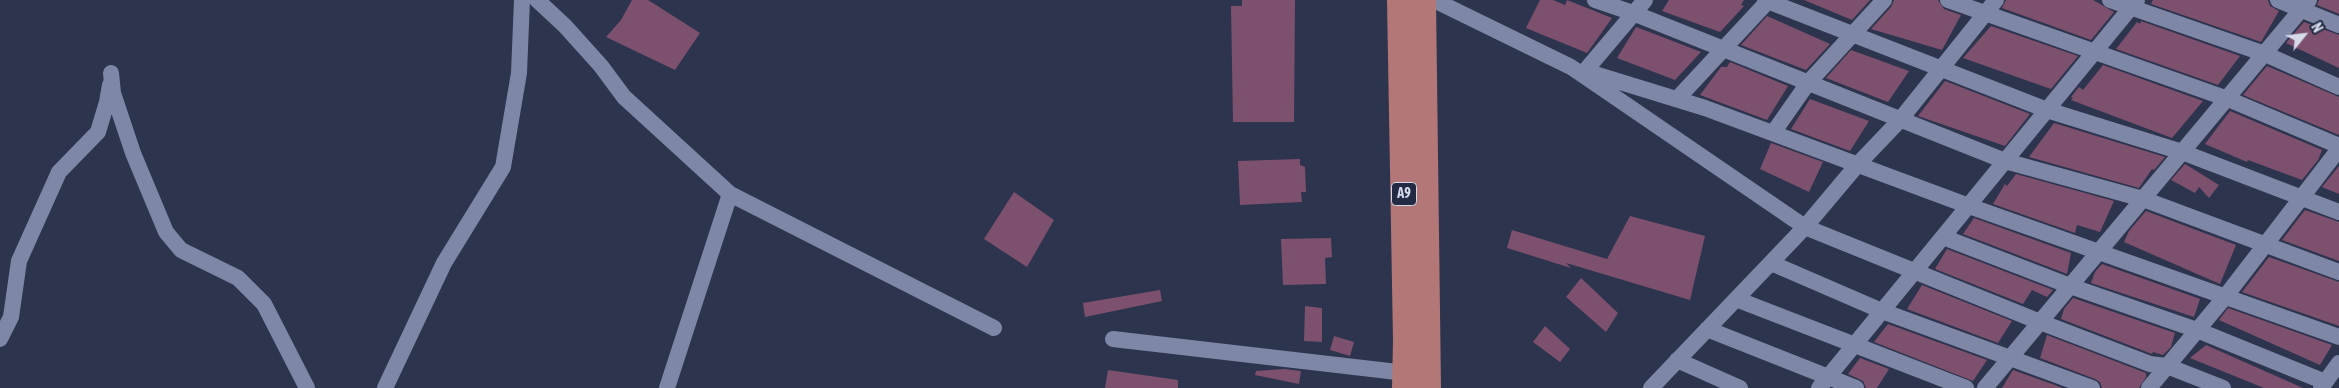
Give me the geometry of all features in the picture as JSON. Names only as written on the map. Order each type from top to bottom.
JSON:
[{"type":"highway","name":"A9","points":[[1401,0],[1413,383]]},
{"type":"highway","name":"A9","points":[[1413,383],[1428,341],[1422,0]]},
{"type":"street","points":[[385,388],[444,263],[502,166],[519,72],[522,0]]},
{"type":"street","points":[[537,0],[565,26],[595,59],[624,97],[730,194],[994,328]]},
{"type":"street","points":[[1434,0],[1578,69],[1677,99],[1969,206],[2339,337]]},
{"type":"street","points":[[1595,0],[1634,13],[2006,161],[2143,199],[2339,272]]},
{"type":"street","points":[[1578,69],[1645,0]]},
{"type":"street","points":[[1677,99],[1767,0],[2047,110],[2182,152],[2339,212]]},
{"type":"street","points":[[1773,133],[1808,83],[1884,0]]},
{"type":"street","points":[[1948,0],[2094,53],[2228,98],[2339,148],[2225,297],[2149,388]]},
{"type":"street","points":[[1651,388],[1805,227],[1858,164],[1900,120],[1996,0]]},
{"type":"street","points":[[2110,0],[2134,4],[2265,54],[2339,87]]},
{"type":"street","points":[[2278,0],[2306,5],[2339,24]]},
{"type":"street","points":[[1824,382],[2134,4]]},
{"type":"street","points":[[1985,388],[2306,5]]},
{"type":"street","points":[[1578,69],[1805,227],[2040,322],[2150,364],[2167,366],[2223,388]]},
{"type":"street","points":[[0,339],[11,317],[19,261],[58,172],[98,132],[107,102],[111,73],[113,93],[133,153],[166,232],[181,250],[238,278],[264,304],[307,388]]},
{"type":"street","points":[[667,388],[730,194]]},
{"type":"street","points":[[1943,238],[2070,286],[2197,330],[2323,385],[2339,363]]},
{"type":"street","points":[[1771,262],[1882,311],[2092,388]]},
{"type":"street","points":[[1736,299],[1966,388]]},
{"type":"street","points":[[1707,329],[1824,382],[1856,388]]},
{"type":"street","points":[[1113,339],[1413,383]]},
{"type":"street","points":[[1677,360],[1740,388]]},
{"type":"building","points":[[632,0],[648,0],[700,33],[675,70],[606,37],[621,20]]},
{"type":"building","points":[[1242,0],[1295,0],[1294,122],[1233,122],[1231,6],[1242,6]]},
{"type":"building","points":[[1540,0],[1553,0],[1565,5],[1567,0],[1612,18],[1587,53],[1526,28]]},
{"type":"building","points":[[1669,0],[1744,0],[1741,5],[1744,6],[1720,32],[1662,11]]},
{"type":"building","points":[[1804,0],[1870,0],[1852,20]]},
{"type":"building","points":[[1894,0],[1938,0],[1944,9],[1961,15],[1942,50],[1871,29],[1891,7]]},
{"type":"building","points":[[2006,0],[2093,0],[2114,12],[2091,40],[2002,8]]},
{"type":"building","points":[[2153,0],[2268,0],[2270,6],[2279,11],[2261,42],[2151,4]]},
{"type":"building","points":[[2319,0],[2339,0],[2339,14],[2317,5]]},
{"type":"building","points":[[1767,16],[1830,44],[1806,70],[1741,45]]},
{"type":"building","points":[[2141,21],[2240,56],[2218,85],[2116,49],[2137,22],[2140,24]]},
{"type":"building","points":[[2304,22],[2339,35],[2339,68],[2286,43]]},
{"type":"building","points":[[1991,26],[2078,56],[2051,89],[1963,58]]},
{"type":"building","points":[[1636,27],[1701,52],[1675,80],[1617,58]]},
{"type":"building","points":[[1851,50],[1909,71],[1888,102],[1826,78]]},
{"type":"building","points":[[1730,62],[1788,86],[1767,120],[1700,95],[1721,67],[1727,67]]},
{"type":"building","points":[[2103,65],[2203,101],[2172,138],[2071,100],[2073,98],[2071,97],[2079,87],[2083,90]]},
{"type":"building","points":[[2267,66],[2339,97],[2339,135],[2243,95]]},
{"type":"building","points":[[1945,81],[2030,114],[2005,146],[1918,116]]},
{"type":"building","points":[[1810,99],[1869,121],[1850,151],[1791,129]]},
{"type":"building","points":[[2230,111],[2322,150],[2318,160],[2302,180],[2248,160],[2247,162],[2205,144]]},
{"type":"building","points":[[2054,123],[2165,157],[2154,170],[2152,169],[2139,188],[2029,157]]},
{"type":"building","points":[[1771,143],[1823,162],[1809,192],[1760,169]]},
{"type":"building","points":[[1300,159],[1300,165],[1305,167],[1306,192],[1301,192],[1302,202],[1240,205],[1238,161]]},
{"type":"building","points":[[2185,164],[2219,185],[2209,198],[2199,187],[2195,193],[2171,180]]},
{"type":"building","points":[[2339,166],[2339,194],[2322,187]]},
{"type":"building","points":[[2016,174],[2114,201],[2100,232],[2077,225],[2075,233],[1993,204],[2005,184],[2007,186]]},
{"type":"building","points":[[1014,192],[1054,220],[1027,267],[984,239]]},
{"type":"building","points":[[2305,210],[2339,222],[2339,261],[2282,240]]},
{"type":"building","points":[[2146,211],[2236,245],[2220,284],[2124,242],[2129,231]]},
{"type":"building","points":[[1630,216],[1705,236],[1690,300],[1566,263],[1571,268],[1507,248],[1512,230],[1607,259]]},
{"type":"building","points":[[1974,218],[2071,253],[2067,274],[1963,234]]},
{"type":"building","points":[[1331,238],[1332,257],[1325,258],[1326,284],[1283,285],[1281,239]]},
{"type":"building","points":[[1947,249],[2053,290],[2047,297],[2032,290],[2023,304],[1935,269]]},
{"type":"building","points":[[2269,257],[2339,282],[2339,326],[2242,292]]},
{"type":"building","points":[[2102,264],[2200,299],[2194,317],[2091,283],[2095,272]]},
{"type":"building","points":[[1581,278],[1618,313],[1606,332],[1566,297]]},
{"type":"building","points":[[1922,285],[2012,321],[1998,343],[1907,309]]},
{"type":"building","points":[[1160,290],[1162,301],[1085,317],[1083,303]]},
{"type":"building","points":[[2073,298],[2175,333],[2171,347],[2163,355],[2153,352],[2152,354],[2061,319],[2064,309]]},
{"type":"building","points":[[1305,306],[1322,308],[1322,342],[1304,341]]},
{"type":"building","points":[[2228,308],[2332,345],[2320,365],[2219,320]]},
{"type":"building","points":[[1888,324],[1987,360],[1973,381],[1874,342]]},
{"type":"building","points":[[1545,326],[1570,349],[1560,362],[1533,342]]},
{"type":"building","points":[[2047,335],[2146,373],[2146,377],[2139,388],[2102,388],[2100,382],[2095,379],[2040,358]]},
{"type":"building","points":[[1334,336],[1354,342],[1350,356],[1330,350]]},
{"type":"building","points":[[2206,345],[2303,388],[2264,388],[2190,358]]},
{"type":"building","points":[[1860,358],[1889,369],[1877,388],[1866,388],[1863,381],[1848,374]]},
{"type":"building","points":[[1284,369],[1301,371],[1299,384],[1255,375],[1256,371]]},
{"type":"building","points":[[1108,370],[1178,380],[1178,388],[1105,388]]},
{"type":"building","points":[[2013,370],[2063,388],[2002,388]]}]
